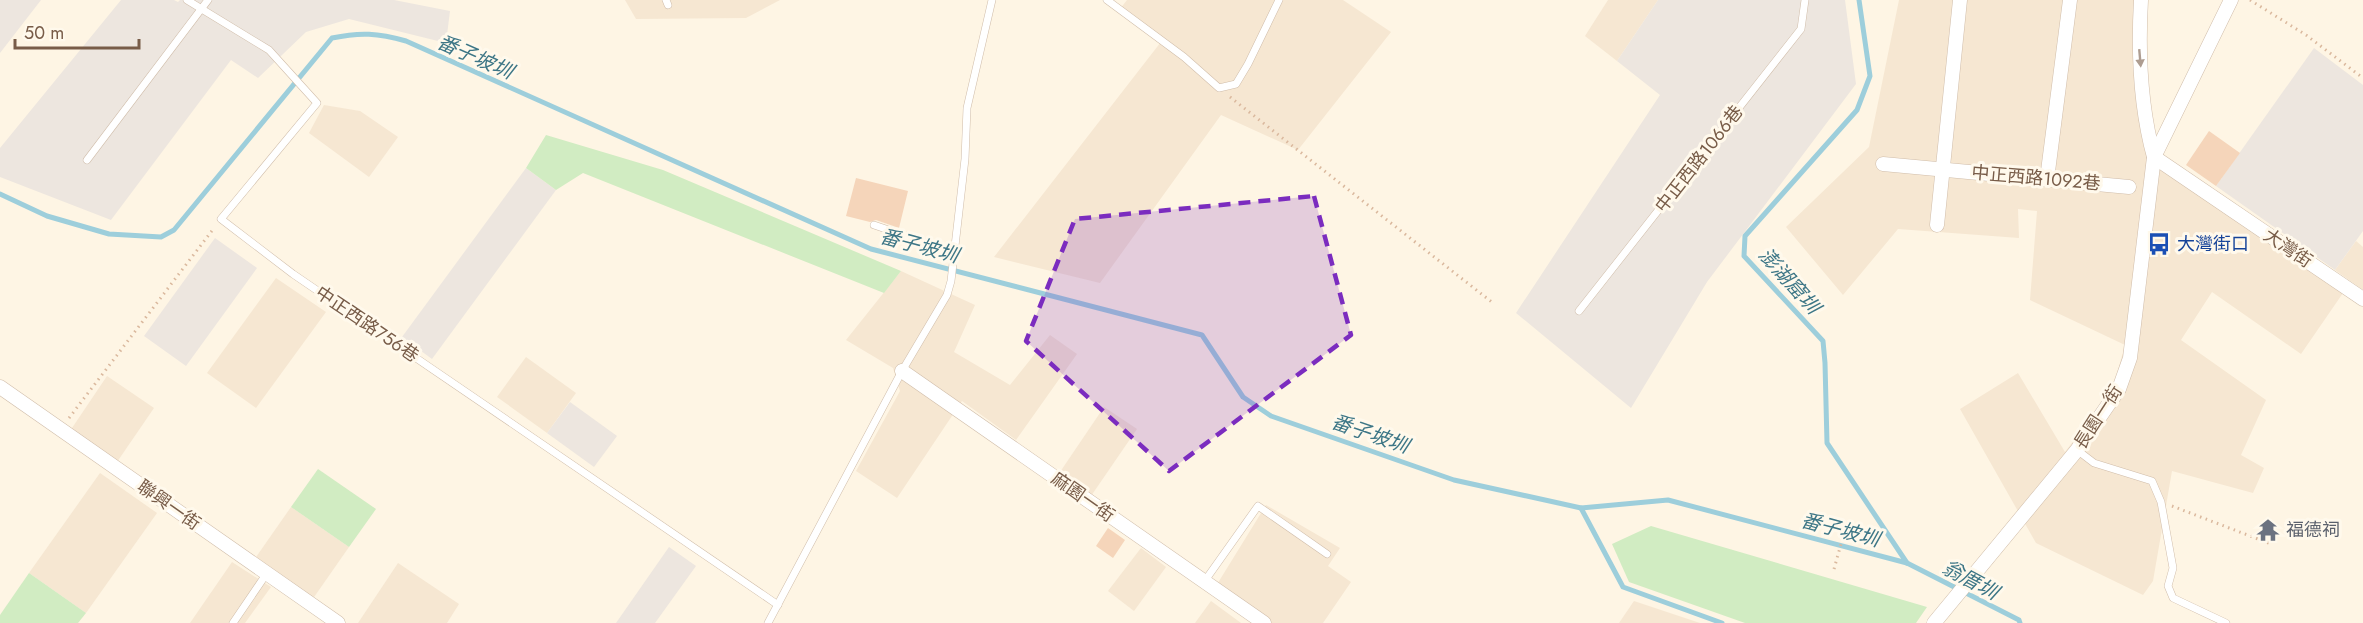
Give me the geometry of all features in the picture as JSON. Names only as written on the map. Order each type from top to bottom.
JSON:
[{"type":"street","points":[[1937,225],[1960,0]]},
{"type":"street","points":[[2047,178],[2070,0]]},
{"type":"street","name":"長園一街","points":[[2141,0],[2139,43],[2147,130],[2154,157]]},
{"type":"street","name":"長園一街","points":[[1934,623],[2077,450],[2119,389],[2130,358],[2154,157],[2231,0]]},
{"type":"street","name":"大灣街","points":[[2154,157],[2363,299]]},
{"type":"street","name":"中正西路1092巷","points":[[1883,164],[2128,187]]},
{"type":"street","name":"麻園一街","points":[[902,370],[1264,623]]},
{"type":"street","name":"聯興一街","points":[[0,387],[338,623]]},
{"type":"lane","points":[[187,0],[269,50],[317,103],[221,219]]},
{"type":"lane","points":[[87,160],[208,0]]},
{"type":"lane","points":[[768,623],[902,370],[947,295],[951,281],[965,159],[967,108],[992,0]]},
{"type":"lane","points":[[1107,0],[1184,57],[1219,88],[1236,84],[1279,0]]},
{"type":"lane","name":"中正西路1066巷","points":[[1579,311],[1801,29],[1804,0]]},
{"type":"lane","name":"中正西路756巷","points":[[221,219],[293,274],[778,605]]},
{"type":"lane","points":[[874,225],[953,252]]},
{"type":"lane","points":[[2077,450],[2094,463],[2152,481],[2162,502],[2173,568],[2168,586],[2173,598],[2226,623]]},
{"type":"lane","points":[[1204,582],[1258,506],[1327,554]]},
{"type":"lane","points":[[233,623],[267,573]]},
{"type":"path","points":[[2250,0],[2306,35],[2363,78]]},
{"type":"path","points":[[1219,88],[1493,303]]},
{"type":"path","points":[[61,429],[221,219]]},
{"type":"path","points":[[2162,502],[2271,544]]},
{"type":"path","points":[[1834,569],[1843,537]]},
{"type":"highlighted area","points":[[1314,196],[1351,335],[1169,471],[1026,341],[1075,219]]},
{"type":"shaded area","points":[[0,0],[41,0],[0,53]]},
{"type":"shaded area","points":[[121,0],[174,0],[178,2],[180,0],[394,0],[450,11],[446,43],[349,19],[306,32],[258,78],[231,60],[111,220],[0,177],[0,148]]},
{"type":"shaded area","points":[[625,0],[780,0],[746,18],[636,19]]},
{"type":"shaded area","points":[[1127,0],[1343,0],[1391,32],[1298,150],[1221,115],[1100,283],[994,257],[1164,38],[1120,9]]},
{"type":"shaded area","points":[[1608,0],[1658,0],[1617,61],[1585,36]]},
{"type":"shaded area","points":[[1658,0],[1845,0],[1856,84],[1707,282],[1631,408],[1516,313],[1660,95],[1617,61]]},
{"type":"shaded area","points":[[1899,0],[2139,0],[2138,76],[2147,161],[2343,293],[2301,354],[2212,292],[2181,340],[2266,400],[2241,455],[2264,468],[2253,493],[2172,471],[2153,581],[2143,595],[2036,543],[1960,409],[2018,373],[2065,452],[2113,388],[2125,345],[2030,300],[2037,211],[2018,209],[2019,238],[1898,229],[1843,295],[1786,227],[1869,147]]},
{"type":"shaded area","points":[[2314,48],[2363,85],[2363,231],[2335,270],[2216,186]]},
{"type":"shaded area","points":[[324,105],[360,111],[398,137],[369,177],[309,133]]},
{"type":"shaded area","points":[[526,168],[556,190],[432,359],[402,337]]},
{"type":"shaded area","points":[[215,238],[257,268],[186,366],[144,336]]},
{"type":"shaded area","points":[[2356,241],[2363,247],[2363,290],[2335,270]]},
{"type":"shaded area","points":[[901,271],[975,305],[954,352],[1010,385],[1050,335],[1077,354],[1016,440],[962,401],[897,498],[856,471],[900,391],[893,368],[846,340]]},
{"type":"shaded area","points":[[276,278],[326,312],[256,408],[207,373]]},
{"type":"shaded area","points":[[526,357],[576,393],[547,433],[497,397]]},
{"type":"shaded area","points":[[107,376],[154,408],[117,462],[70,431]]},
{"type":"shaded area","points":[[570,402],[617,436],[594,467],[547,433]]},
{"type":"shaded area","points":[[1104,407],[1137,429],[1091,496],[1058,475]]},
{"type":"shaded area","points":[[100,473],[157,513],[86,613],[29,573]]},
{"type":"shaded area","points":[[1266,505],[1340,548],[1328,566],[1351,582],[1323,623],[1270,623],[1216,586]]},
{"type":"shaded area","points":[[291,507],[349,547],[312,600],[254,560]]},
{"type":"shaded area","points":[[669,547],[696,566],[655,623],[616,623]]},
{"type":"shaded area","points":[[1141,548],[1166,567],[1134,611],[1108,591]]},
{"type":"shaded area","points":[[232,562],[271,587],[245,623],[190,623]]},
{"type":"shaded area","points":[[398,563],[459,604],[447,623],[358,623]]},
{"type":"shaded area","points":[[1211,601],[1241,623],[1195,623]]},
{"type":"shaded area","points":[[1634,601],[1700,623],[1619,623]]},
{"type":"green space","points":[[546,135],[663,170],[901,271],[884,293],[583,173],[556,190],[526,168]]},
{"type":"green space","points":[[318,469],[376,509],[349,547],[291,507]]},
{"type":"green space","points":[[1651,526],[1927,607],[1916,623],[1745,623],[1629,582],[1612,544]]},
{"type":"green space","points":[[29,573],[86,613],[78,623],[0,623],[0,615]]},
{"type":"building","points":[[2209,131],[2240,153],[2216,186],[2186,165]]},
{"type":"building","points":[[856,178],[908,191],[899,228],[876,220],[870,222],[846,216]]},
{"type":"building","points":[[1108,528],[1125,540],[1113,558],[1096,546]]},
{"type":"waterway","name":"澎湖窟圳","points":[[1859,0],[1870,76],[1857,110],[1745,236],[1744,256],[1823,341],[1827,443],[1907,563]]},
{"type":"waterway","name":"番子坡圳","points":[[0,194],[47,216],[109,234],[161,237],[174,230],[332,38],[360,34],[387,36],[406,41],[871,249],[1202,335],[1243,397],[1271,416],[1454,480],[1581,508],[1668,500],[1907,563],[2019,620],[2020,623]]},
{"type":"waterway","points":[[1581,508],[1623,587],[1722,623]]},
{"type":"place","name":"大灣街口","points":[[2159,244]]},
{"type":"place","name":"福德祠","points":[[2268,530]]},
{"type":"water label","name":"翁厝圳","points":[[1970,580]]}]
